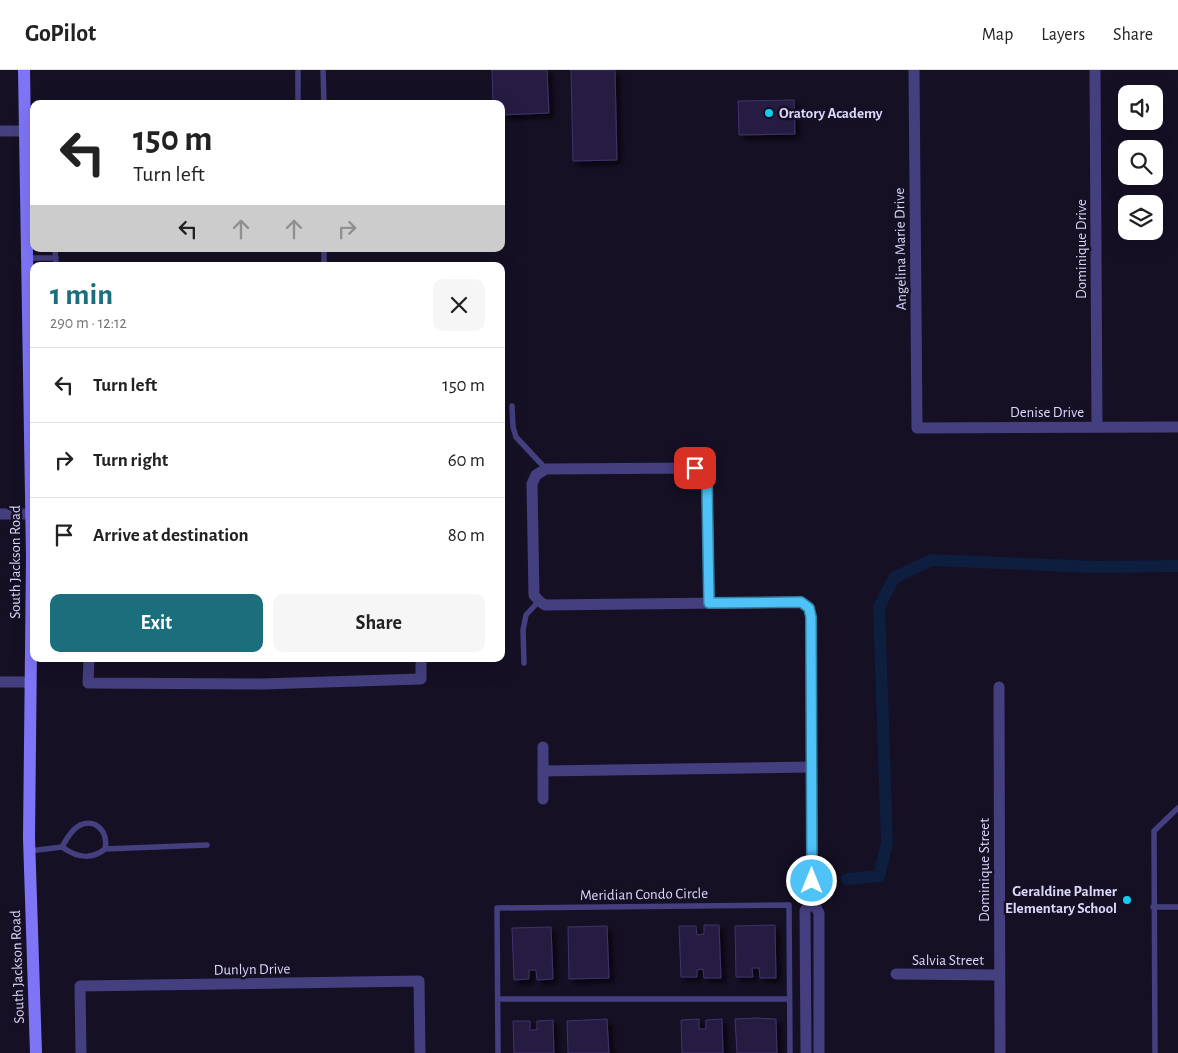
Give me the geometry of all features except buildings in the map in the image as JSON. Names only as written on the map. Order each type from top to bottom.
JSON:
[{"type":"main road","name":"South Jackson Road","points":[[24,70],[25,131],[30,178],[27,258],[30,314]]},
{"type":"main road","name":"South Jackson Road","points":[[30,662],[29,850],[36,1053]]},
{"type":"street","name":"Angelina Marie Drive","points":[[914,70],[917,428]]},
{"type":"street","name":"Dominique Drive","points":[[1095,70],[1097,427]]},
{"type":"street","points":[[0,131],[25,131]]},
{"type":"street","name":"Denise Drive","points":[[917,428],[1178,427]]},
{"type":"street","points":[[709,603],[707,483],[703,474],[695,468],[546,469],[536,475],[532,484],[534,595],[545,605],[801,602],[809,608],[811,617],[812,900],[819,913],[819,1053]]},
{"type":"street","points":[[0,514],[30,514]]},
{"type":"street","points":[[89,662],[88,683],[262,684],[422,679],[421,662]]},
{"type":"street","points":[[0,682],[30,682]]},
{"type":"street","name":"Dominique Street","points":[[999,687],[1000,1053]]},
{"type":"street","points":[[543,747],[543,799]]},
{"type":"street","points":[[543,771],[811,767]]},
{"type":"street","points":[[806,1053],[805,911],[812,900]]},
{"type":"street","name":"Salvia Street","points":[[896,974],[999,975]]},
{"type":"street","name":"Dunlyn Drive","points":[[81,1053],[80,986],[419,981],[420,1053]]},
{"type":"lane","points":[[298,70],[298,100]]},
{"type":"lane","points":[[323,70],[324,100]]},
{"type":"lane","points":[[56,252],[56,262]]},
{"type":"lane","points":[[27,258],[56,258]]},
{"type":"lane","points":[[512,406],[512,426],[516,437],[546,469]]},
{"type":"lane","points":[[524,663],[523,630],[526,615],[539,601]]},
{"type":"lane","points":[[1156,1053],[1153,907],[1154,831],[1178,808]]},
{"type":"lane","points":[[29,850],[62,846],[76,828],[86,823],[94,823],[101,828],[106,843],[105,850]]},
{"type":"lane","points":[[62,846],[70,853],[82,857],[90,857],[105,850],[207,845]]},
{"type":"lane","name":"Meridian Condo Circle","points":[[498,1053],[497,908],[789,905],[790,1053]]},
{"type":"lane","points":[[1153,907],[1178,907]]},
{"type":"lane","points":[[498,999],[789,999]]},
{"type":"waterway","points":[[847,879],[879,876],[887,843],[879,607],[894,578],[931,560],[1095,567],[1178,566]]},
{"type":"place","name":"Oratory Academy","points":[[769,113]]},
{"type":"place","name":"Geraldine Palmer Elementary School","points":[[1127,900]]},
{"type":"route","points":[[695,468],[703,474],[707,483],[709,603],[801,602],[809,608],[811,617],[812,881]]}]
